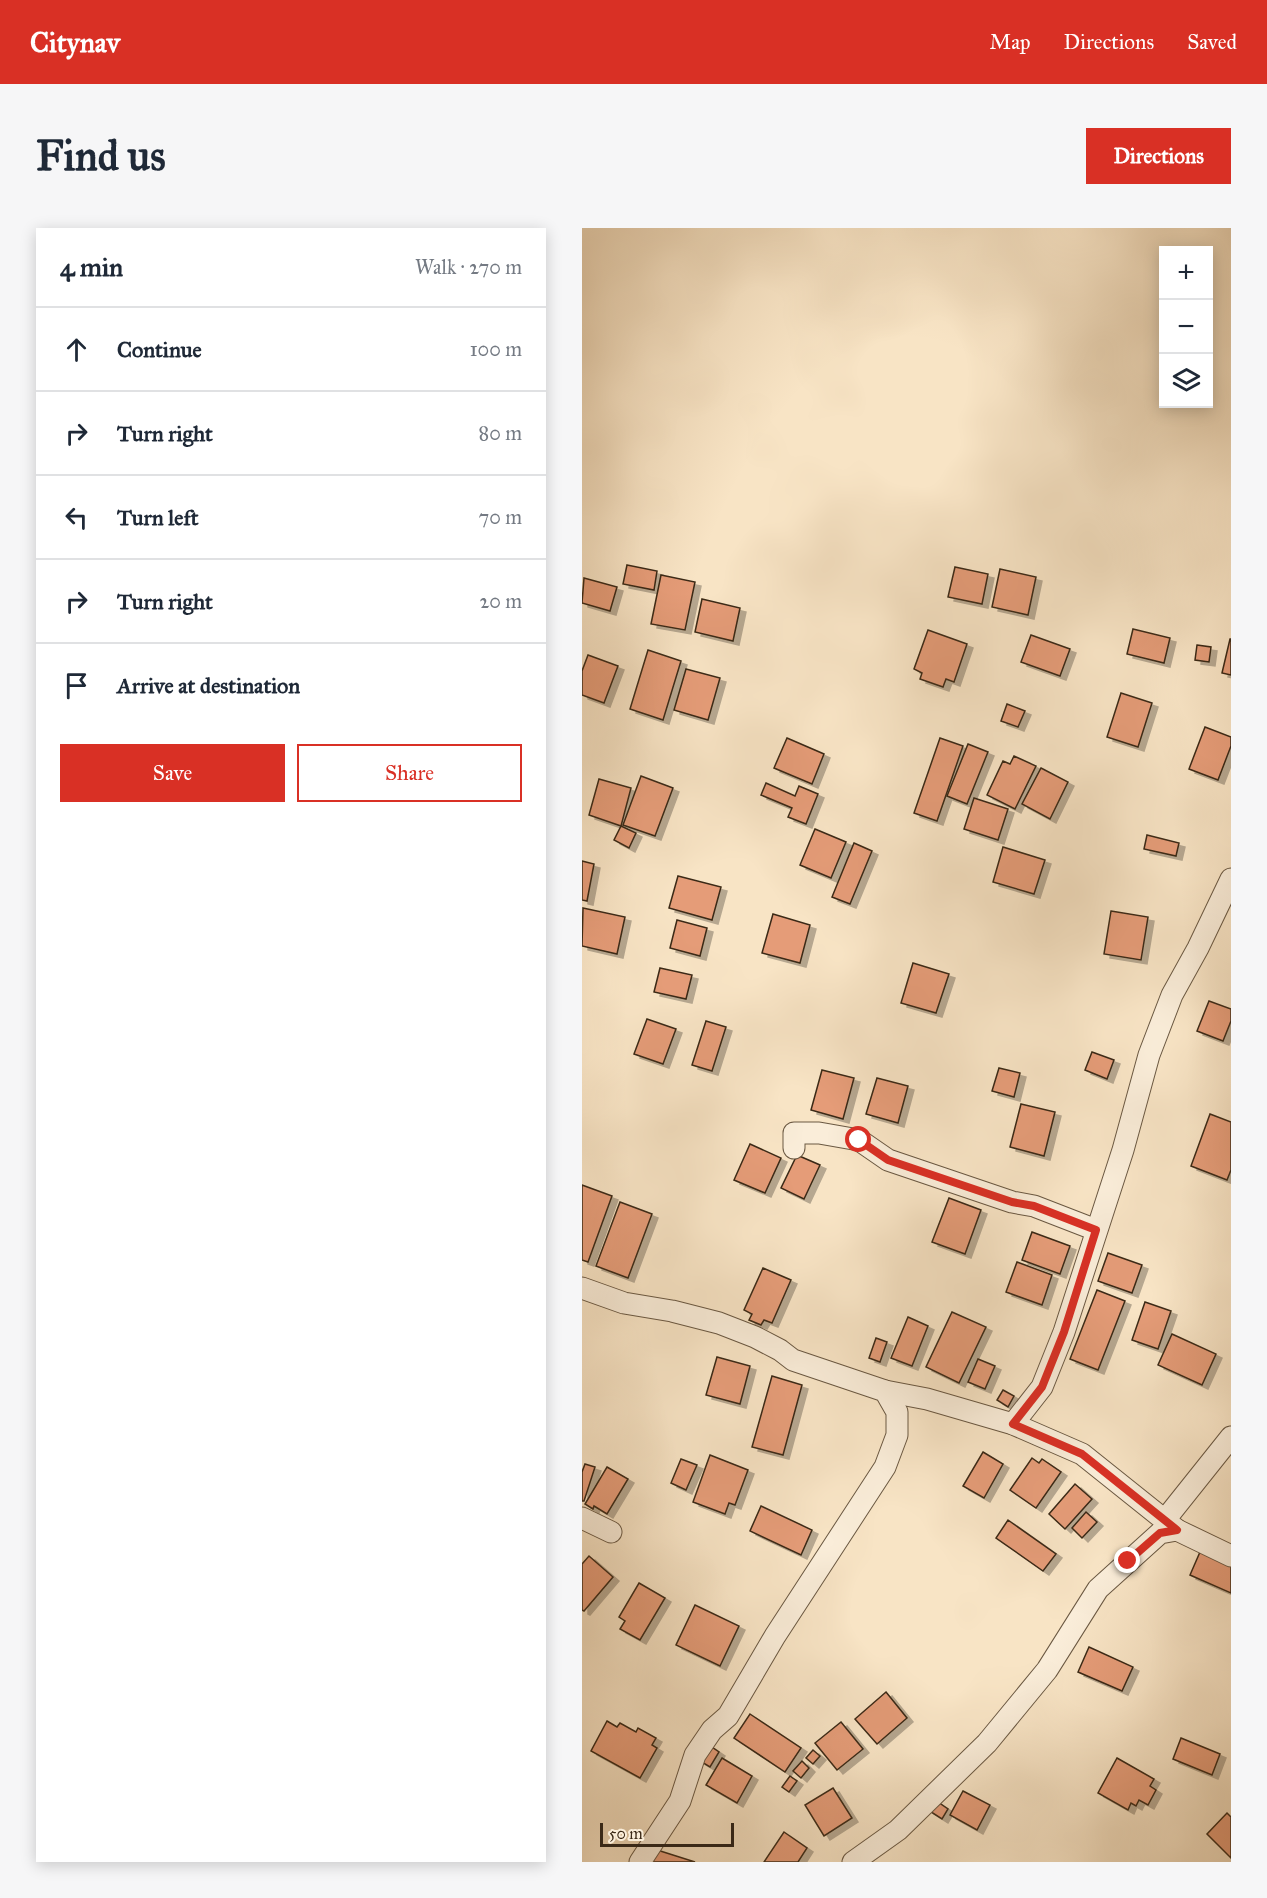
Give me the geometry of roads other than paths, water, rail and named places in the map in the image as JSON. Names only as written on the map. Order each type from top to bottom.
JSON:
[{"type":"street","points":[[1013,1424],[1042,1387],[1064,1332],[1123,1150],[1149,1055],[1172,995],[1198,948],[1231,879]]},
{"type":"street","points":[[794,1148],[794,1133],[819,1132],[859,1140],[888,1160],[1012,1202],[1034,1206],[1096,1230]]},
{"type":"street","points":[[582,1288],[624,1303],[672,1311],[719,1323],[755,1337],[794,1360],[885,1391],[927,1399],[1013,1424],[1082,1454],[1171,1526],[1231,1556]]},
{"type":"street","points":[[640,1862],[680,1801],[695,1755],[712,1730],[728,1716],[775,1636],[885,1467],[897,1435],[897,1412],[885,1391]]},
{"type":"street","points":[[853,1862],[898,1830],[987,1743],[1047,1670],[1098,1589],[1160,1533],[1171,1526],[1231,1437]]},
{"type":"street","points":[[582,1518],[611,1532]]}]
